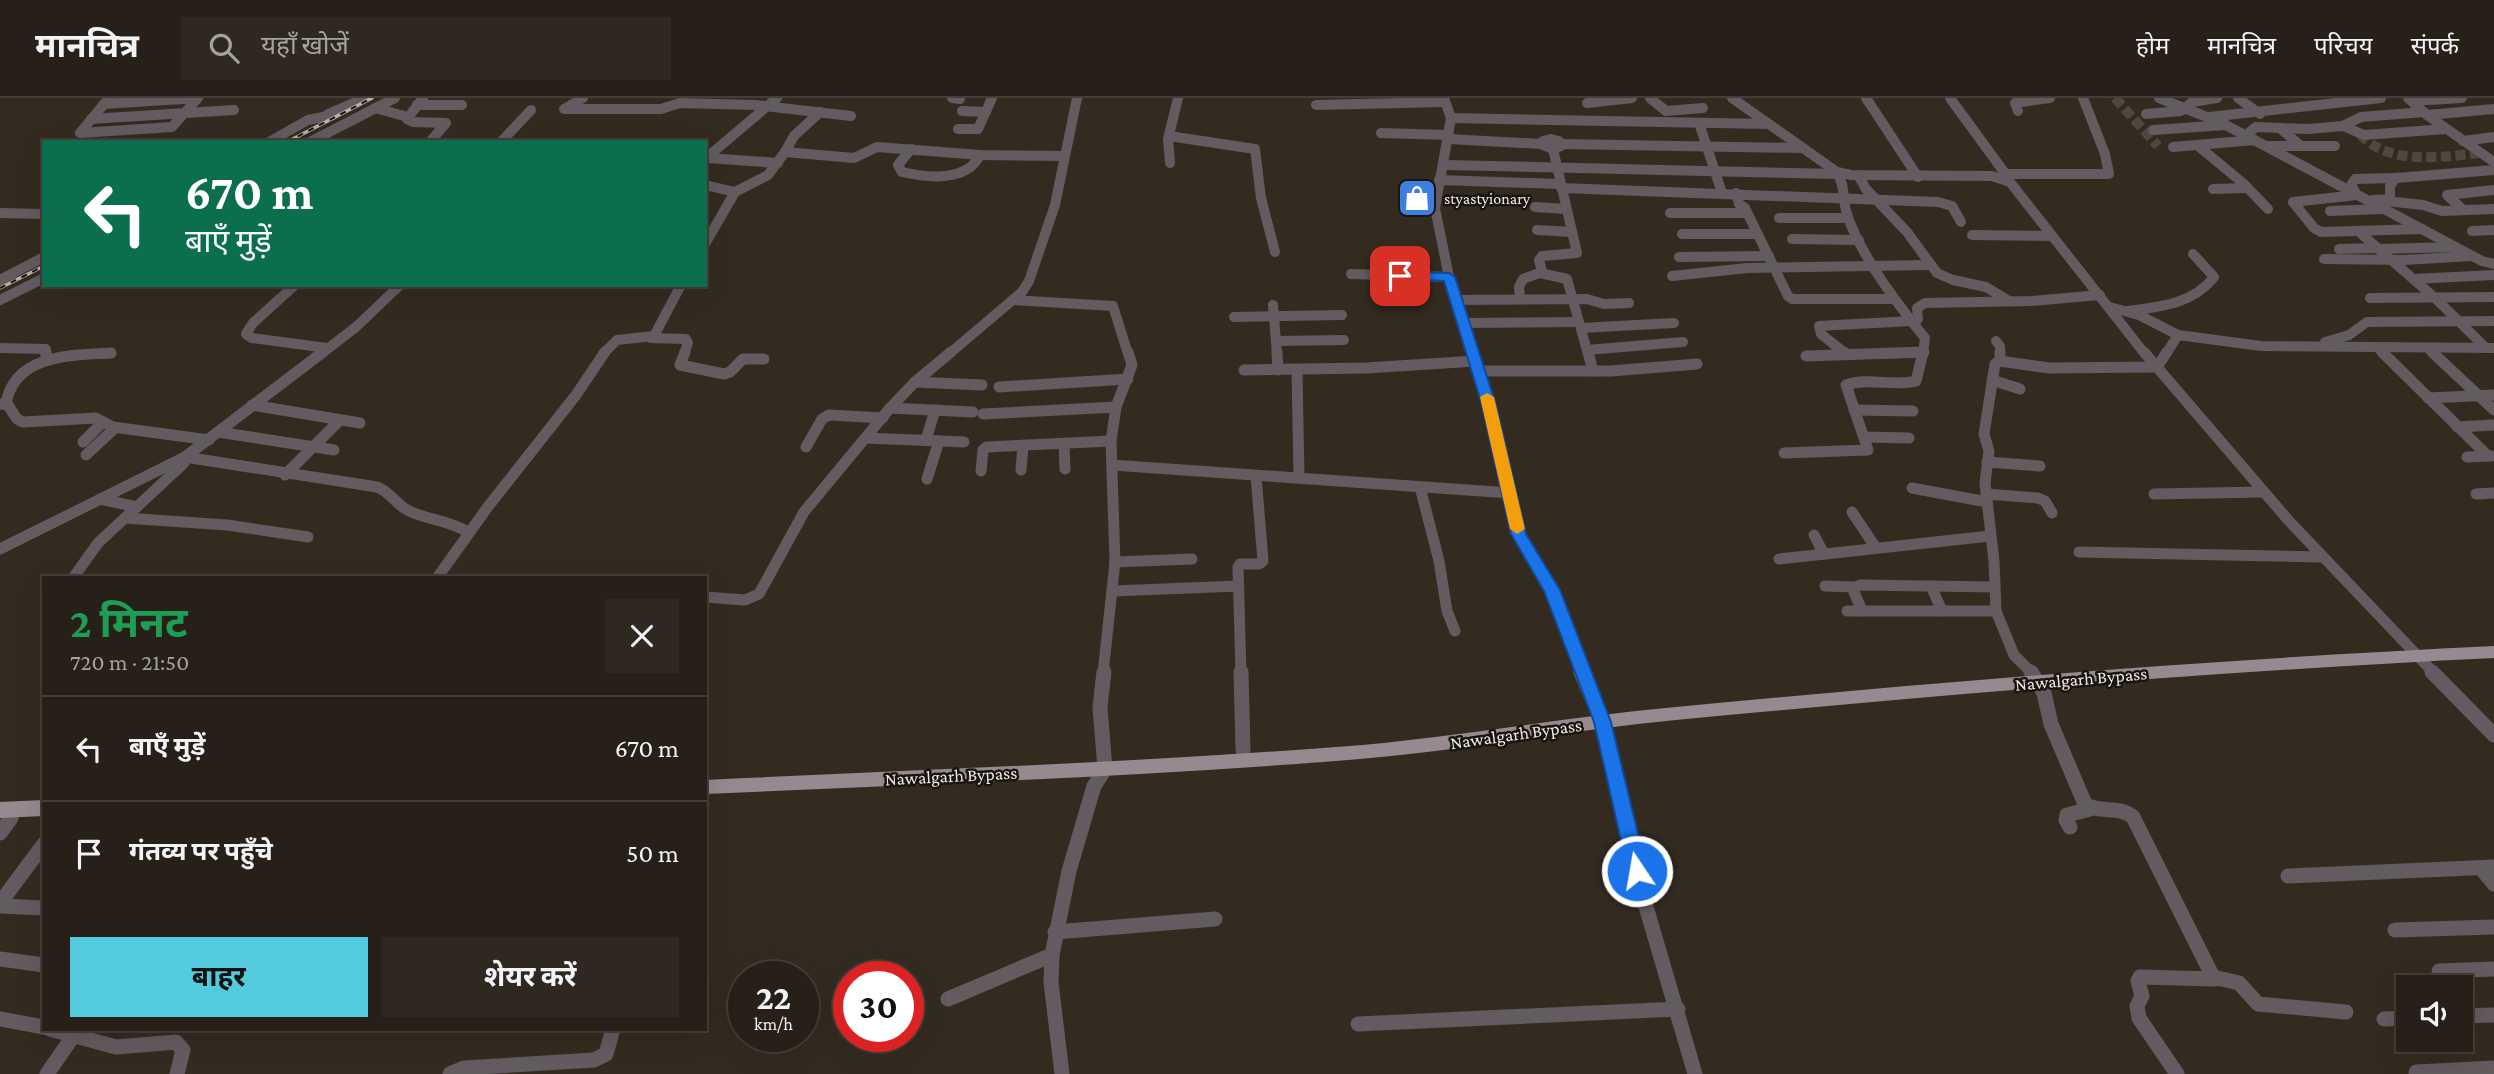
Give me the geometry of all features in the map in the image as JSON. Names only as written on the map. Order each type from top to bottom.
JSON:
[{"type":"main road","name":"Nawalgarh Bypass","points":[[707,778],[1106,763],[1406,738],[2036,678],[2327,660],[2494,644]]},
{"type":"main road","name":"Nawalgarh Bypass","points":[[2413,652],[2494,652]]},
{"type":"main road","name":"Nawalgarh Bypass","points":[[707,787],[1393,749],[1601,718]]},
{"type":"main road","points":[[3,820],[42,809]]},
{"type":"main road","points":[[3,820],[42,817]]},
{"type":"street","points":[[198,98],[185,113],[175,125],[167,128],[80,133],[106,101],[198,98]]},
{"type":"street","points":[[273,140],[301,125],[333,115],[365,98]]},
{"type":"street","points":[[314,140],[395,98]]},
{"type":"street","points":[[583,98],[564,109],[661,109],[680,103],[767,106],[851,116]]},
{"type":"street","points":[[707,158],[777,98]]},
{"type":"street","points":[[952,98],[960,99]]},
{"type":"street","points":[[958,129],[978,130],[992,98]]},
{"type":"street","points":[[707,597],[745,600],[759,594],[804,512],[886,413],[915,382],[1013,300],[1029,281],[1055,205],[1077,98]]},
{"type":"street","points":[[1170,163],[1169,136],[1178,98]]},
{"type":"street","points":[[1587,103],[1632,98]]},
{"type":"street","points":[[1650,98],[1666,111],[1703,108]]},
{"type":"street","points":[[1732,98],[1838,173],[1844,184],[1849,218],[1859,240],[1894,299],[1925,338],[1916,381],[1901,384],[1854,382],[1846,385],[1868,447],[1865,451],[1784,453]]},
{"type":"street","points":[[1866,98],[1918,177]]},
{"type":"street","points":[[1950,98],[2052,236],[2157,367],[2263,492],[2494,735]]},
{"type":"street","points":[[2018,111],[2015,103],[2050,98]]},
{"type":"street","points":[[1444,164],[1918,177],[2109,174],[2105,154],[2083,98]]},
{"type":"street","points":[[2159,98],[2227,125],[2361,197],[2385,205],[2477,258],[2494,264]]},
{"type":"street","points":[[2146,114],[2185,109],[2192,102],[2217,98]]},
{"type":"street","points":[[2238,98],[2301,146]]},
{"type":"street","points":[[2273,98],[2287,108]]},
{"type":"street","points":[[2304,98],[2314,105]]},
{"type":"street","points":[[2209,117],[2381,98]]},
{"type":"street","points":[[2410,100],[2462,98]]},
{"type":"street","points":[[2447,99],[2467,112]]},
{"type":"street","points":[[1316,105],[1387,105],[1444,100],[1451,118],[1435,208],[1449,277],[1478,366],[1519,534],[1552,590],[1576,659],[1601,718],[1640,886],[1695,1074]]},
{"type":"street","points":[[1612,100],[1623,114],[1625,122]]},
{"type":"street","points":[[2410,100],[2425,114],[2494,162]]},
{"type":"street","points":[[408,117],[420,102],[462,105]]},
{"type":"street","points":[[374,108],[408,117]]},
{"type":"street","points":[[2246,135],[2256,127],[2280,129],[2343,126],[2361,117],[2494,109]]},
{"type":"street","points":[[91,119],[234,110]]},
{"type":"street","points":[[503,140],[531,110]]},
{"type":"street","points":[[962,111],[986,112]]},
{"type":"street","points":[[707,241],[735,192],[768,175],[794,136],[820,112]]},
{"type":"street","points":[[333,115],[352,120]]},
{"type":"street","points":[[408,117],[409,122],[446,122],[432,140]]},
{"type":"street","points":[[1451,118],[1769,124]]},
{"type":"street","points":[[1541,273],[1539,260],[1542,256],[1577,253],[1547,121]]},
{"type":"street","points":[[1699,123],[1722,193]]},
{"type":"street","points":[[2153,130],[2227,125]]},
{"type":"street","points":[[2343,126],[2364,135],[2446,129]]},
{"type":"street","points":[[1381,133],[1552,144],[1801,148]]},
{"type":"street","points":[[1169,136],[1255,149],[1261,198],[1275,252]]},
{"type":"street","points":[[2463,141],[2491,139]]},
{"type":"street","points":[[2173,147],[2256,140]]},
{"type":"street","points":[[2197,145],[2268,209]]},
{"type":"street","points":[[2266,146],[2335,146]]},
{"type":"street","points":[[785,152],[855,158],[872,148],[980,155],[1063,156]]},
{"type":"street","points":[[912,149],[898,165],[902,172],[948,174],[967,170],[974,166],[980,155]]},
{"type":"street","points":[[707,159],[778,163]]},
{"type":"street","points":[[2361,197],[2351,185],[2355,179],[2494,170]]},
{"type":"street","points":[[1858,175],[1907,232],[1928,265],[1944,277],[1986,287],[2009,301]]},
{"type":"street","points":[[2385,205],[2390,199],[2390,186],[2396,178]]},
{"type":"street","points":[[1439,180],[1948,203],[1961,222]]},
{"type":"street","points":[[707,185],[735,192]]},
{"type":"street","points":[[2213,189],[2247,188]]},
{"type":"street","points":[[2463,210],[2447,195],[2494,190]]},
{"type":"street","points":[[1736,193],[1738,202],[1792,299],[1894,299]]},
{"type":"street","points":[[2361,197],[2293,202],[2317,231],[2423,229]]},
{"type":"street","points":[[2330,211],[2385,205],[2423,205],[2442,211],[2494,209]]},
{"type":"street","points":[[1535,207],[1566,209]]},
{"type":"street","points":[[0,213],[42,214]]},
{"type":"street","points":[[1670,213],[1746,213]]},
{"type":"street","points":[[1779,218],[1849,218]]},
{"type":"street","points":[[1537,230],[1572,232]]},
{"type":"street","points":[[2472,231],[2494,230]]},
{"type":"street","points":[[2358,231],[2490,348]]},
{"type":"street","points":[[1682,234],[1756,234]]},
{"type":"street","points":[[1972,235],[2052,236]]},
{"type":"street","points":[[1792,239],[1859,240]]},
{"type":"street","points":[[2339,249],[2456,247]]},
{"type":"street","points":[[2127,311],[2178,302],[2210,282],[2214,277],[2193,254]]},
{"type":"street","points":[[1679,257],[1769,256]]},
{"type":"street","points":[[0,280],[42,258]]},
{"type":"street","points":[[2324,258],[2477,258],[2494,274]]},
{"type":"street","points":[[1672,276],[1774,268],[1928,265]]},
{"type":"street","points":[[1520,299],[1519,287],[1523,279],[1541,273],[1567,279],[1593,371]]},
{"type":"street","points":[[1351,274],[1449,277]]},
{"type":"street","points":[[2414,279],[2494,274]]},
{"type":"street","points":[[0,300],[42,279]]},
{"type":"street","points":[[293,287],[253,323],[246,334],[252,338],[327,348]]},
{"type":"street","points":[[74,576],[98,543],[187,458],[372,313],[398,287]]},
{"type":"street","points":[[651,338],[680,287]]},
{"type":"street","points":[[1847,354],[1821,334],[1819,326],[1912,323],[1918,319],[1917,308],[1921,304],[2099,295]]},
{"type":"street","points":[[2370,298],[2494,297]]},
{"type":"street","points":[[1505,299],[1510,322]]},
{"type":"street","points":[[1455,300],[1592,299],[1604,304],[1629,303]]},
{"type":"street","points":[[1013,300],[1113,306],[1131,359],[1128,379],[1116,407],[1111,441],[1115,562],[1100,706],[1106,763],[1094,786],[1055,932],[1052,954],[1051,982],[1062,1074]]},
{"type":"street","points":[[2109,307],[2127,311],[2178,335],[2261,346],[2490,348]]},
{"type":"street","points":[[1234,317],[1273,310],[1342,315]]},
{"type":"street","points":[[1273,310],[1278,370]]},
{"type":"street","points":[[2320,345],[2349,335],[2367,322],[2494,321]]},
{"type":"street","points":[[1463,323],[1674,323]]},
{"type":"street","points":[[2157,367],[2178,335]]},
{"type":"street","points":[[438,576],[468,532],[579,391],[610,345],[619,339],[686,339],[688,343],[680,365],[719,374],[730,372],[743,359],[764,359]]},
{"type":"street","points":[[1276,341],[1344,340]]},
{"type":"street","points":[[1996,341],[2000,346],[2000,361]]},
{"type":"street","points":[[1587,350],[1683,342]]},
{"type":"street","points":[[0,348],[46,349],[46,359]]},
{"type":"street","points":[[2378,348],[2457,427],[2491,456]]},
{"type":"street","points":[[2428,348],[2494,410]]},
{"type":"street","points":[[1806,356],[1924,352]]},
{"type":"street","points":[[111,353],[46,359],[23,373],[8,392],[3,404],[23,422],[92,418],[115,428],[334,450]]},
{"type":"street","points":[[2090,809],[2085,804],[2052,728],[2036,678],[2014,655],[1996,611],[1984,472],[1989,451],[1984,434],[1995,364],[2000,361],[2049,368],[2157,367]]},
{"type":"street","points":[[1244,370],[1478,366],[1593,371],[1697,364]]},
{"type":"street","points":[[1297,370],[1299,477]]},
{"type":"street","points":[[999,387],[1128,379]]},
{"type":"street","points":[[1993,380],[2020,389]]},
{"type":"street","points":[[915,382],[982,386]]},
{"type":"street","points":[[2428,398],[2494,395]]},
{"type":"street","points":[[252,405],[360,424]]},
{"type":"street","points":[[807,447],[822,419],[829,415],[935,411],[978,413],[1116,407]]},
{"type":"street","points":[[1854,410],[1913,411]]},
{"type":"street","points":[[926,440],[935,411]]},
{"type":"street","points":[[285,475],[339,421]]},
{"type":"street","points":[[83,442],[103,422]]},
{"type":"street","points":[[2457,427],[2494,425]]},
{"type":"street","points":[[86,455],[115,428]]},
{"type":"street","points":[[1864,437],[1909,438]]},
{"type":"street","points":[[866,438],[964,442]]},
{"type":"street","points":[[927,479],[939,441]]},
{"type":"street","points":[[981,471],[985,447],[1111,441]]},
{"type":"street","points":[[1065,444],[1065,468]]},
{"type":"street","points":[[1021,470],[1023,446]]},
{"type":"street","points":[[2467,457],[2491,456]]},
{"type":"street","points":[[0,549],[187,458],[386,489],[407,510],[445,519],[468,532]]},
{"type":"street","points":[[1987,462],[2040,466]]},
{"type":"street","points":[[1112,465],[1510,493]]},
{"type":"street","points":[[1242,750],[1238,565],[1259,564],[1263,561],[1256,476]]},
{"type":"street","points":[[1420,487],[1439,561],[1447,611],[1455,631]]},
{"type":"street","points":[[1912,488],[1986,498],[2042,499],[2052,513]]},
{"type":"street","points":[[2154,494],[2263,492]]},
{"type":"street","points":[[2476,494],[2494,493]]},
{"type":"street","points":[[100,499],[137,507]]},
{"type":"street","points":[[1852,512],[1876,548]]},
{"type":"street","points":[[125,518],[159,523],[227,525],[308,537]]},
{"type":"street","points":[[1814,535],[1824,554]]},
{"type":"street","points":[[1779,559],[1990,536]]},
{"type":"street","points":[[2079,552],[2322,557]]},
{"type":"street","points":[[1115,562],[1192,559]]},
{"type":"street","points":[[1113,591],[1239,586]]},
{"type":"street","points":[[1825,586],[1995,587]]},
{"type":"street","points":[[1931,586],[1941,611]]},
{"type":"street","points":[[1855,587],[1854,592],[1862,611]]},
{"type":"street","points":[[1847,611],[1996,611]]},
{"type":"street","points":[[2070,827],[2066,820],[2067,815],[2090,809],[2122,810],[2133,817],[2215,979]]},
{"type":"street","points":[[0,905],[42,847]]},
{"type":"street","points":[[2288,876],[2488,868],[2494,884]]},
{"type":"street","points":[[0,905],[42,908]]},
{"type":"street","points":[[1055,932],[1215,919]]},
{"type":"street","points":[[2395,930],[2494,927]]},
{"type":"street","points":[[948,999],[1052,954]]},
{"type":"street","points":[[0,959],[42,964]]},
{"type":"street","points":[[2439,971],[2494,969]]},
{"type":"street","points":[[2177,1074],[2139,1018],[2137,1006],[2142,996],[2138,981],[2140,976],[2215,979],[2239,983],[2258,1004],[2346,1012]]},
{"type":"street","points":[[1358,1024],[1678,1009]]},
{"type":"street","points":[[2473,1015],[2494,1014]]},
{"type":"street","points":[[2384,1019],[2396,1018]]},
{"type":"street","points":[[0,1019],[42,1027]]},
{"type":"street","points":[[450,1074],[464,1068],[594,1060],[606,1054],[612,1031]]},
{"type":"street","points":[[47,1074],[75,1033],[116,1047],[176,1042],[183,1050],[177,1074]]},
{"type":"street","points":[[2416,1072],[2494,1068]]},
{"type":"tunnel","points":[[2115,98],[2158,146]]},
{"type":"tunnel","points":[[2360,134],[2372,144],[2400,155],[2433,157],[2480,153]]},
{"type":"railway","points":[[291,140],[372,98]]},
{"type":"railway","points":[[0,288],[42,267]]},
{"type":"slow traffic","points":[[1487,397],[1517,529]]},
{"type":"place","name":"styastyionary","points":[[1417,198]]},
{"type":"route","points":[[1400,276],[1449,277],[1489,405],[1519,534],[1552,590],[1602,722],[1637,871]]}]
